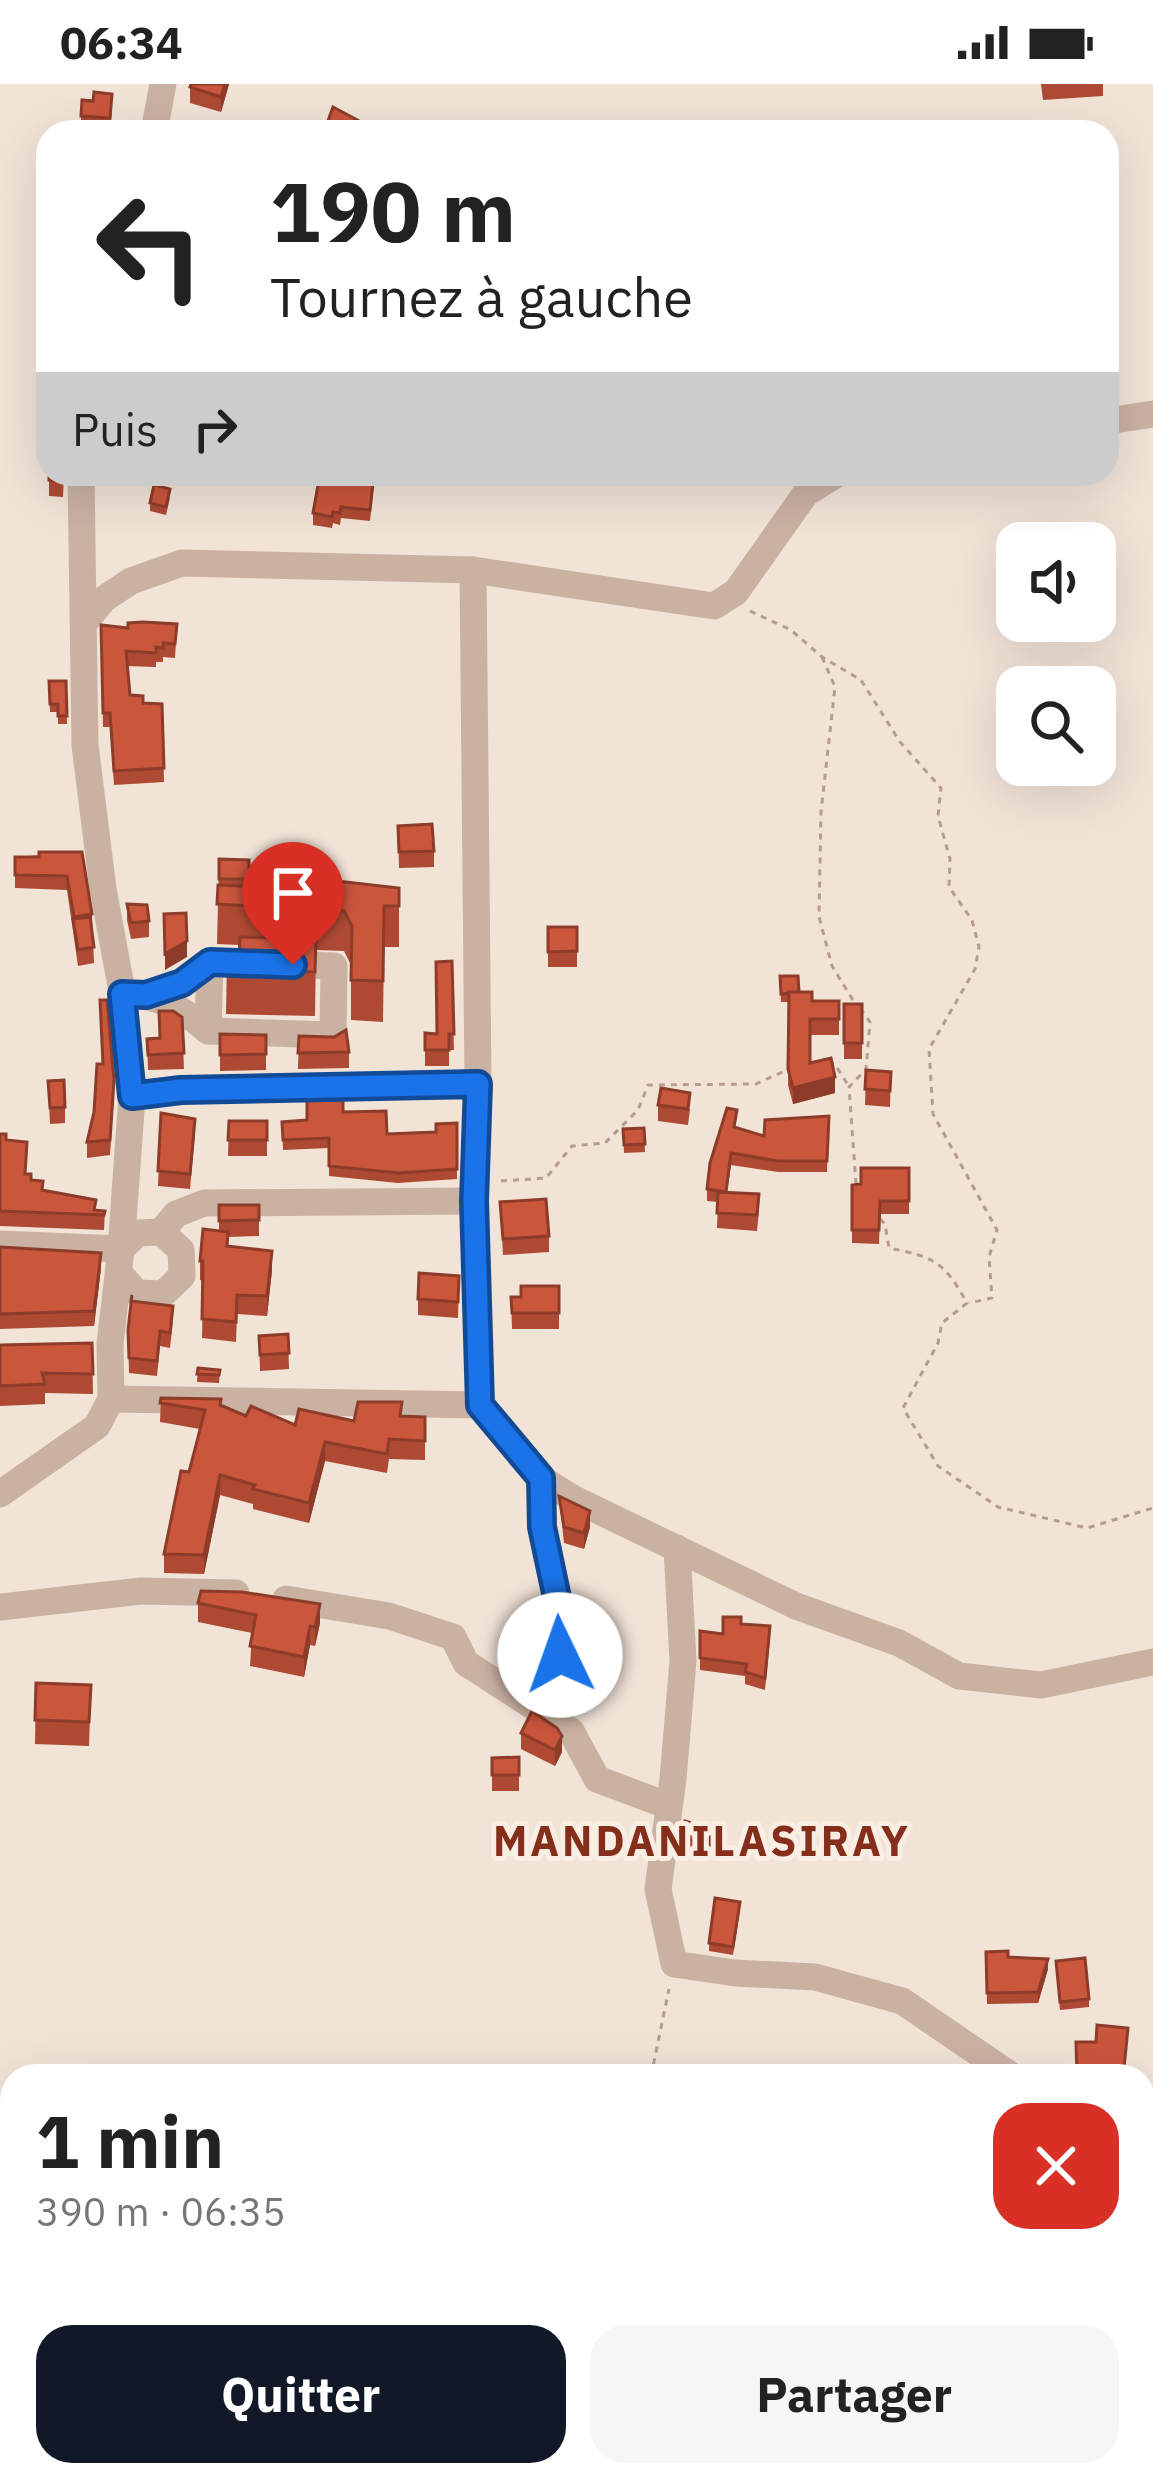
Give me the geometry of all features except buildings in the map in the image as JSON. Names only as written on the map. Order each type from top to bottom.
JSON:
[{"type":"street","points":[[156,120],[163,84]]},
{"type":"street","points":[[1119,419],[1153,414]]},
{"type":"street","points":[[0,1494],[97,1426],[110,1399],[99,1345],[120,1261],[134,994],[103,890],[85,745],[81,486]]},
{"type":"street","points":[[85,622],[104,599],[131,581],[182,562],[473,570],[714,606],[736,592],[806,494],[818,486]]},
{"type":"street","points":[[473,570],[478,1084],[474,1192],[480,1405],[541,1478],[574,1499],[796,1606],[899,1643],[958,1676],[1040,1684],[1153,1662]]},
{"type":"street","points":[[210,962],[334,966],[332,1035],[208,1031],[182,1007],[134,994],[182,983],[210,962]]},
{"type":"street","points":[[208,1031],[210,962]]},
{"type":"street","points":[[132,1096],[181,1090],[478,1084]]},
{"type":"street","points":[[161,1232],[176,1214],[204,1203],[474,1192]]},
{"type":"street","points":[[161,1232],[181,1250],[182,1276],[163,1294],[137,1293],[120,1261],[138,1233],[161,1232]]},
{"type":"street","points":[[0,1244],[120,1261]]},
{"type":"street","points":[[110,1399],[480,1405]]},
{"type":"street","points":[[526,1701],[560,1655],[559,1607],[542,1527],[541,1478]]},
{"type":"street","points":[[677,1548],[683,1660],[658,1889],[674,1964],[815,1977],[902,2000],[995,2064]]},
{"type":"street","points":[[0,1607],[141,1591],[244,1592],[388,1616],[453,1636],[466,1663],[571,1731],[597,1779],[669,1806]]},
{"type":"path","points":[[714,606],[748,610],[790,630],[822,657],[861,680],[900,742],[941,788],[938,816],[950,859],[949,887],[972,920],[980,947],[975,968],[929,1049],[933,1114],[997,1230],[989,1258],[992,1298],[967,1303],[942,1323],[938,1343],[903,1408],[938,1466],[998,1507],[1087,1528],[1153,1508]]},
{"type":"path","points":[[822,657],[836,687],[821,812],[819,917],[832,966],[870,1022],[866,1069],[848,1087]]},
{"type":"path","points":[[817,1065],[834,1063],[848,1087],[858,1202]]},
{"type":"path","points":[[474,1192],[546,1178],[572,1146],[605,1144],[638,1110],[648,1084],[756,1084],[782,1070],[800,1068]]},
{"type":"path","points":[[871,1213],[885,1224],[889,1248],[928,1256],[949,1272],[967,1303]]},
{"type":"path","points":[[653,2064],[674,1964]]},
{"type":"district","name":"MANDANILASIRAY","points":[[702,1841]]},
{"type":"route","points":[[293,965],[210,962],[182,983],[146,995],[122,994],[132,1096],[181,1090],[478,1084],[474,1201],[480,1405],[541,1478],[542,1527],[559,1607],[560,1655]]}]
